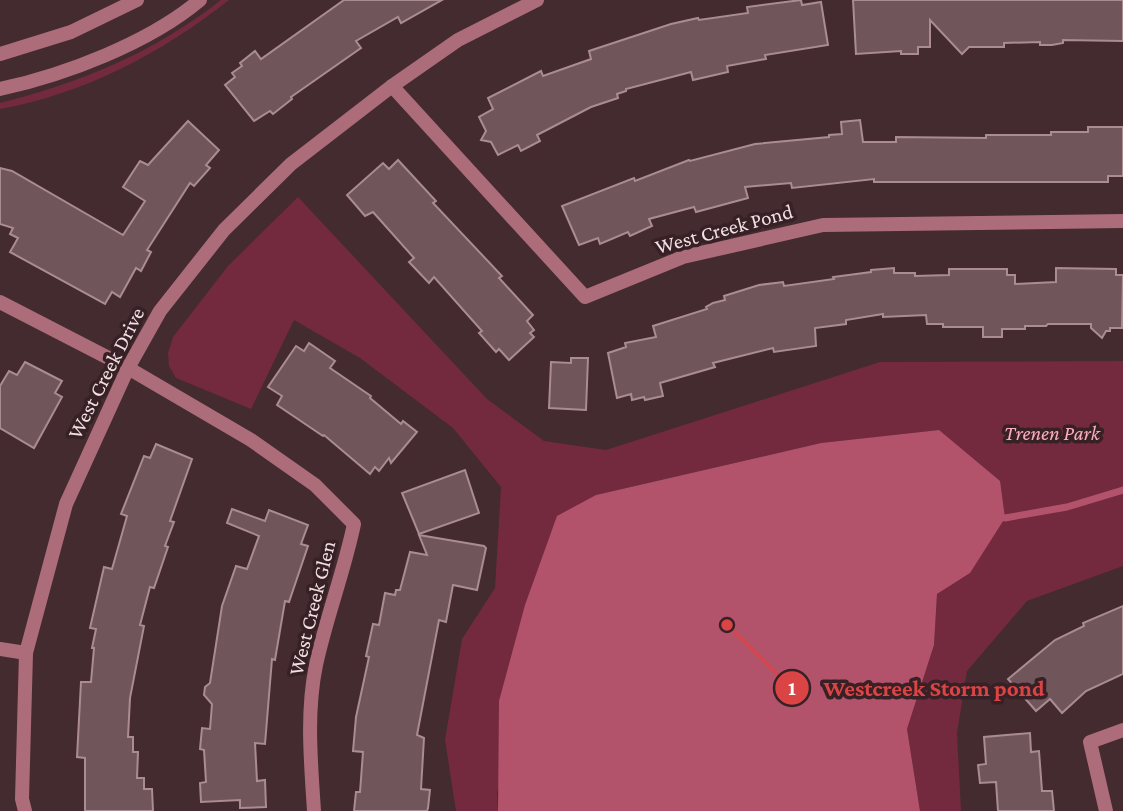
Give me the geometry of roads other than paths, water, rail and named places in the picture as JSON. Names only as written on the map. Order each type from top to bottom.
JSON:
[{"type":"street","points":[[0,54],[71,32],[137,0]]},
{"type":"street","name":"West Creek Drive","points":[[25,811],[26,653],[65,505],[128,368],[160,311],[224,230],[291,164],[392,86],[458,40],[537,0]]},
{"type":"street","points":[[0,89],[77,68],[143,37],[196,1]]},
{"type":"street","name":"West Creek Pond","points":[[392,86],[585,297],[683,257],[823,225],[1123,221]]},
{"type":"street","points":[[0,302],[128,368]]},
{"type":"street","name":"West Creek Glen","points":[[128,368],[251,440],[315,485],[354,524],[316,667],[309,732],[314,811]]},
{"type":"street","points":[[0,649],[26,653]]},
{"type":"street","points":[[1106,811],[1090,742],[1123,730]]},
{"type":"waterway","points":[[1005,518],[1067,507],[1123,490]]},
{"type":"place","name":"Westcreek Storm pond","points":[[727,625]]},
{"type":"park label","name":"Trenen Park","points":[[1052,433]]}]
